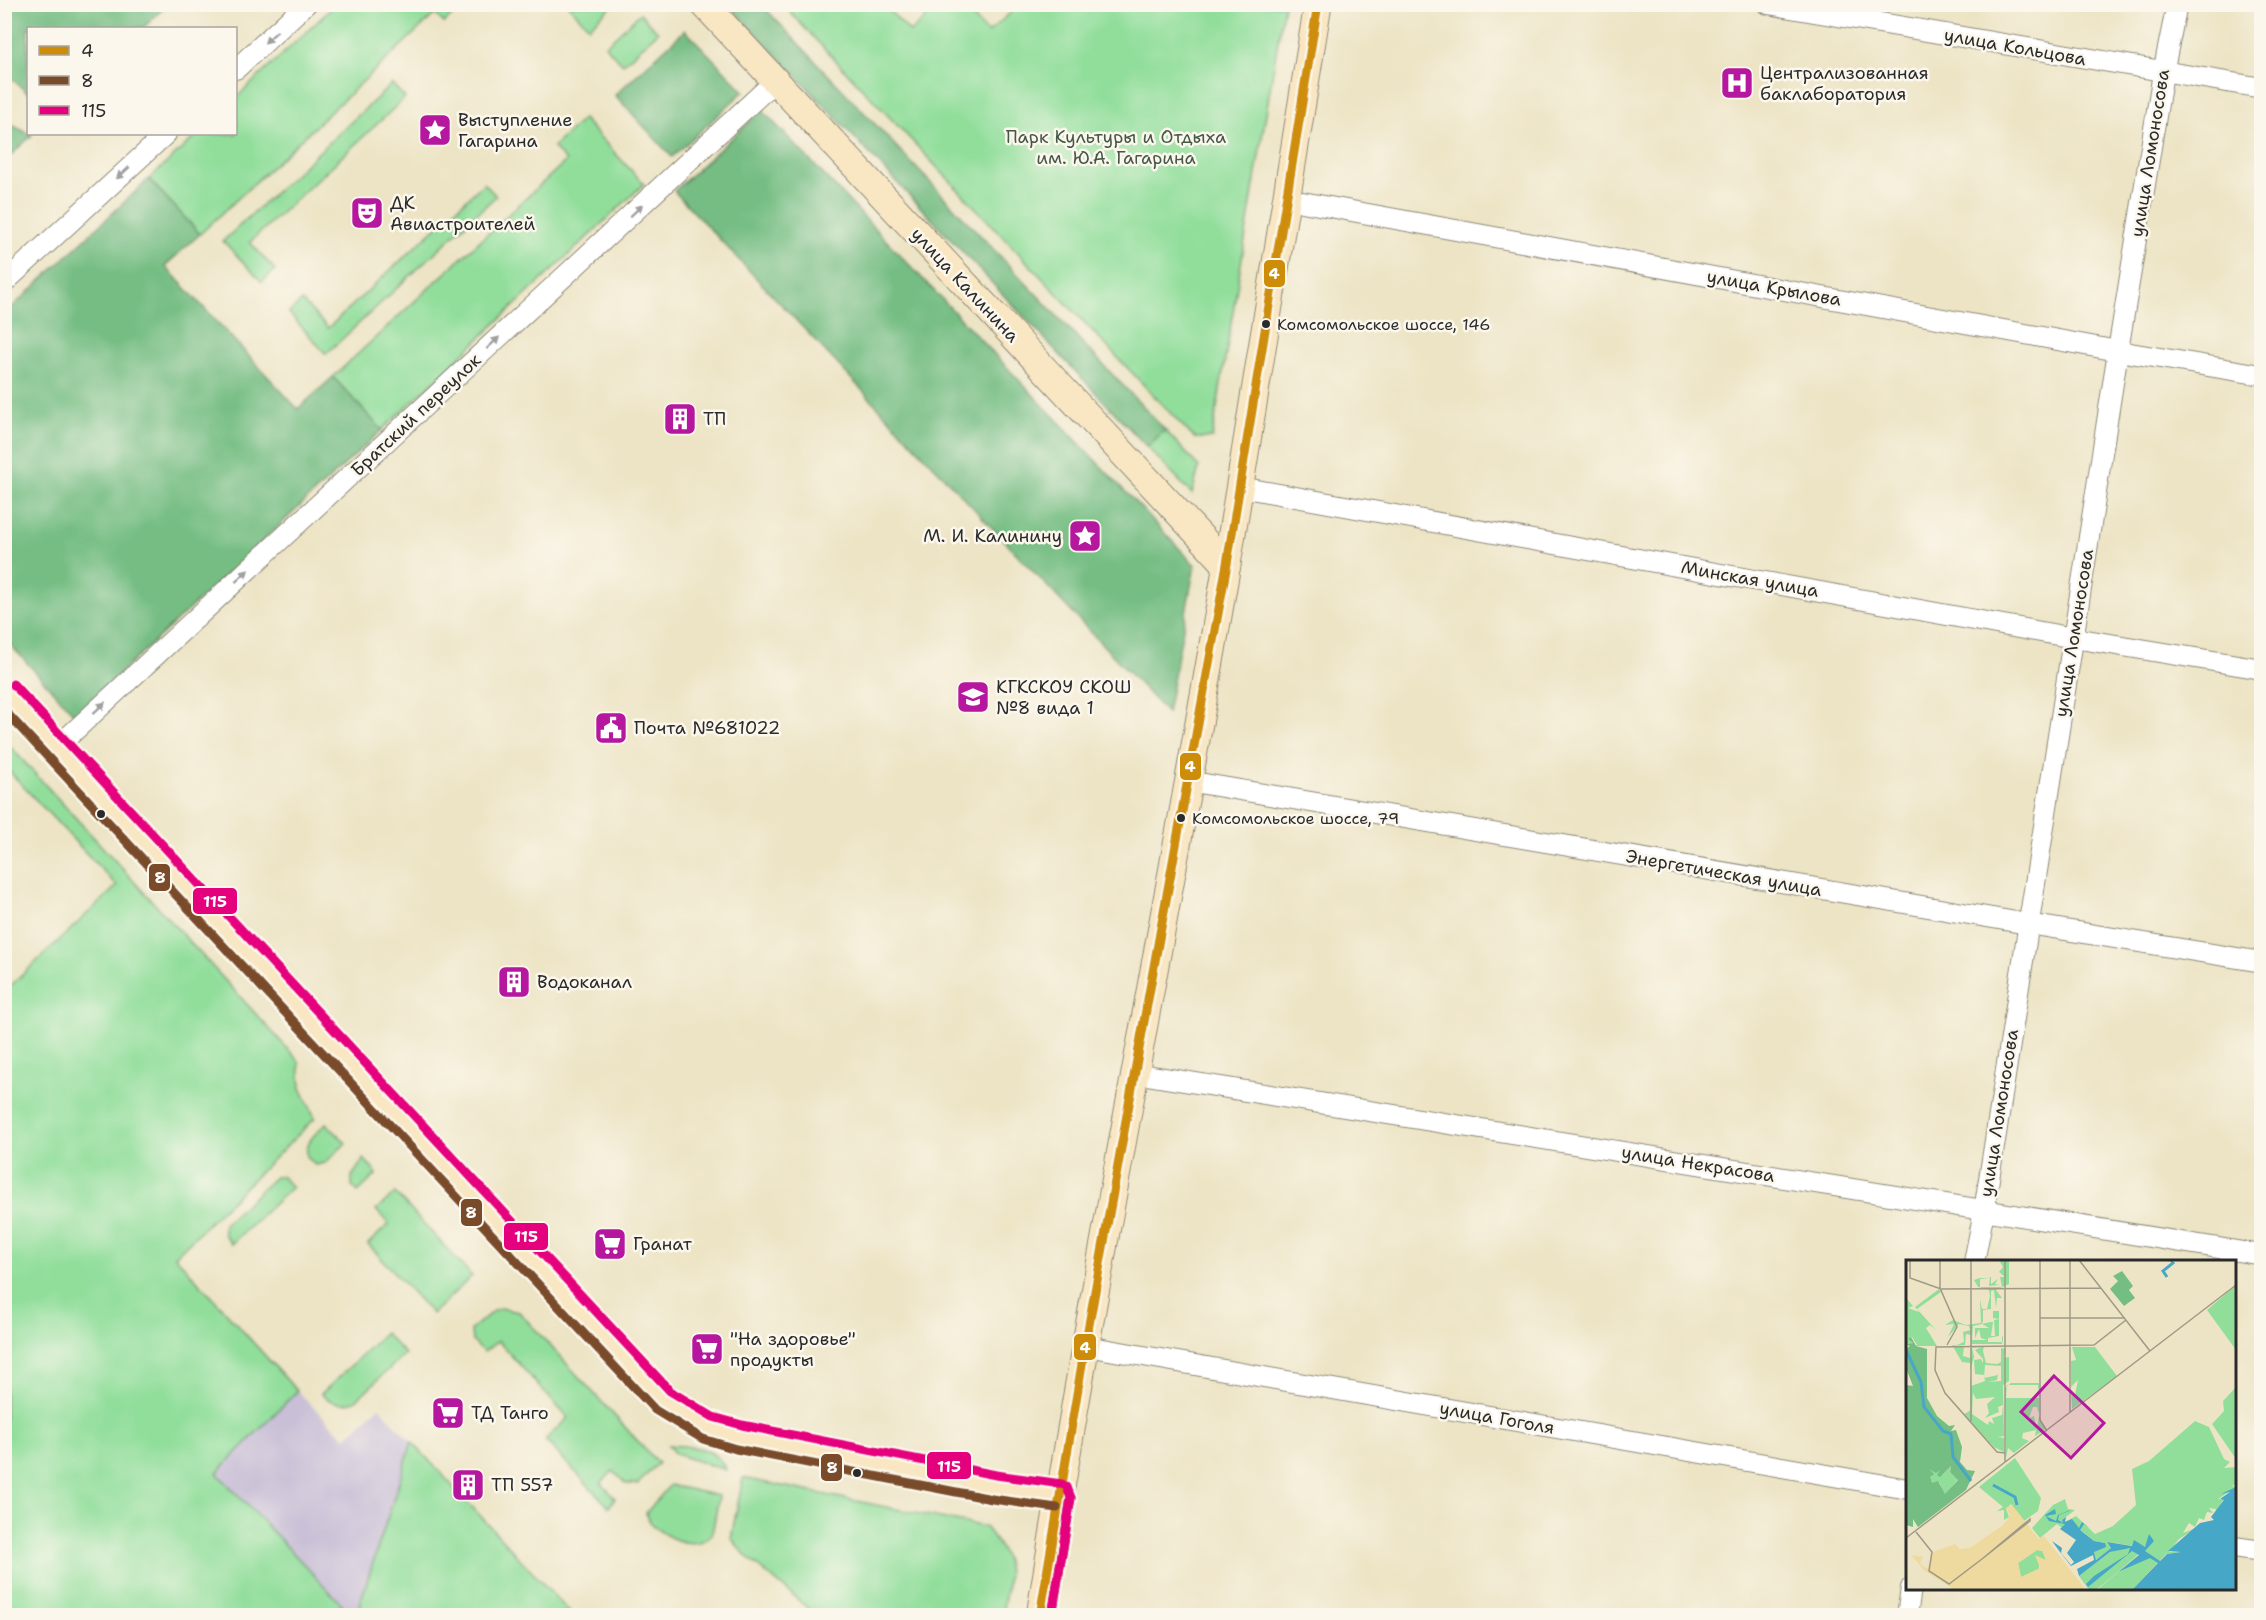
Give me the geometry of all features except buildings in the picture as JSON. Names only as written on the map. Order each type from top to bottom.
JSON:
[{"type":"main road","name":"улица Калинина","points":[[704,4],[1227,565]]},
{"type":"main road","points":[[1040,1616],[1134,1073],[1227,565],[1318,4]]},
{"type":"main road","points":[[4,692],[662,1400],[708,1428],[739,1437],[994,1486],[1059,1496]]},
{"type":"street","points":[[237,68],[306,4]]},
{"type":"street","name":"улица Кольцова","points":[[1768,4],[2163,73],[2262,88]]},
{"type":"street","name":"улица Ломоносова","points":[[1974,1260],[1984,1211],[2118,351],[2176,4]]},
{"type":"street","name":"Братский переулок","points":[[56,748],[775,81]]},
{"type":"street","points":[[4,283],[165,135]]},
{"type":"street","name":"улица Крылова","points":[[1286,199],[2118,351],[2262,375]]},
{"type":"street","name":"Минская улица","points":[[1240,487],[2074,638],[2262,669]]},
{"type":"street","name":"Энергетическая улица","points":[[1187,781],[2262,962]]},
{"type":"street","name":"улица Некрасова","points":[[1134,1073],[2262,1255]]},
{"type":"street","name":"улица Гоголя","points":[[1086,1346],[1906,1489]]},
{"type":"street","points":[[2236,1547],[2262,1551]]},
{"type":"street","points":[[1907,1616],[1911,1590]]},
{"type":"shaded area","points":[[297,1391],[345,1438],[379,1407],[412,1442],[356,1615],[352,1615],[216,1473]]},
{"type":"green space","points":[[5,4],[167,4],[144,27],[27,27],[27,92],[5,73]]},
{"type":"green space","points":[[335,5],[463,5],[444,23],[435,14],[200,234],[149,179],[197,135],[237,135],[237,97]]},
{"type":"green space","points":[[568,5],[613,5],[589,27]]},
{"type":"green space","points":[[729,5],[762,5],[1165,430],[1147,447]]},
{"type":"green space","name":"Парк Культуры и Отдыха им. Ю.А. Гагарина","points":[[783,5],[884,5],[910,32],[939,5],[986,5],[973,17],[988,33],[1019,5],[1284,5],[1212,438],[1194,438]]},
{"type":"green space","points":[[640,13],[658,32],[623,64],[605,46]]},
{"type":"green space","points":[[685,30],[744,91],[672,157],[615,95]]},
{"type":"green space","points":[[392,84],[405,98],[250,242],[275,270],[262,282],[223,241]]},
{"type":"green space","points":[[762,110],[1195,565],[1167,713],[674,191]]},
{"type":"green space","points":[[583,119],[644,184],[382,430],[333,377],[566,161],[553,147]]},
{"type":"green space","points":[[5,122],[27,133],[27,135],[32,135],[5,161]]},
{"type":"green space","points":[[149,179],[200,234],[165,266],[298,409],[333,377],[382,430],[75,715],[5,639],[5,314]]},
{"type":"green space","points":[[484,183],[496,196],[326,354],[289,313],[302,301],[328,328]]},
{"type":"green space","points":[[1165,430],[1199,467],[1192,494],[1147,447]]},
{"type":"green space","points":[[5,741],[299,1061],[301,1088],[315,1118],[175,1256],[297,1391],[217,1473],[352,1615],[5,1615],[5,991],[117,886],[5,767]]},
{"type":"green space","points":[[326,1123],[346,1143],[325,1163],[316,1165],[307,1157],[307,1146]]},
{"type":"green space","points":[[364,1159],[377,1174],[358,1192],[352,1186],[352,1176]]},
{"type":"green space","points":[[281,1176],[292,1187],[231,1244],[224,1234],[224,1224],[275,1177]]},
{"type":"green space","points":[[395,1193],[472,1276],[432,1314],[368,1244],[389,1224],[376,1210]]},
{"type":"green space","points":[[500,1308],[519,1312],[658,1463],[638,1484],[626,1484],[613,1471],[601,1483],[615,1498],[609,1507],[545,1440],[568,1418],[498,1341],[484,1352],[472,1341],[471,1330],[493,1311]]},
{"type":"green space","points":[[385,1333],[405,1354],[355,1401],[336,1403],[321,1394]]},
{"type":"green space","points":[[412,1442],[572,1615],[356,1615]]},
{"type":"green space","points":[[668,1445],[693,1447],[709,1452],[722,1462],[726,1470],[675,1454]]},
{"type":"green space","points":[[743,1478],[985,1527],[1001,1550],[1007,1568],[1007,1588],[1002,1615],[816,1615],[746,1556],[731,1538]]},
{"type":"green space","points":[[670,1485],[719,1496],[712,1534],[706,1539],[692,1543],[684,1542],[660,1531],[649,1520],[646,1513]]},
{"type":"transit line","name":"4","points":[[1040,1616],[1084,1352],[1227,564],[1318,4]]},
{"type":"transit line","name":"115","points":[[13,684],[670,1391],[713,1417],[742,1425],[996,1475],[1062,1484],[1067,1487],[1071,1498],[1052,1616]]},
{"type":"transit line","name":"8","points":[[4,710],[655,1410],[703,1439],[736,1449],[992,1499],[1057,1508]]},
{"type":"transit line","name":"8","points":[[1052,1616],[1071,1498]]},
{"type":"place","name":"Централизованная баклаборатория","points":[[1737,83]]},
{"type":"place","name":"Выступление Гагарина","points":[[435,130]]},
{"type":"place","name":"ДК Авиастроителей","points":[[367,213]]},
{"type":"place","name":"Комсомольское шоссе, 146","points":[[1266,324]]},
{"type":"place","name":"ТП","points":[[680,419]]},
{"type":"place","name":"М. И. Калинину","points":[[1085,536]]},
{"type":"place","name":"КГКСКОУ СКОШ №8 вида 1","points":[[973,697]]},
{"type":"place","name":"Почта №681022","points":[[611,728]]},
{"type":"place","name":"Комсомольское шоссе, 79","points":[[1181,818]]},
{"type":"place","name":"Водоканал","points":[[514,982]]},
{"type":"place","name":"Гранат","points":[[610,1244]]},
{"type":"place","name":"\"На здоровье\" продукты","points":[[707,1349]]},
{"type":"place","name":"ТД Танго","points":[[448,1413]]},
{"type":"place","name":"ТП 557","points":[[468,1485]]}]
